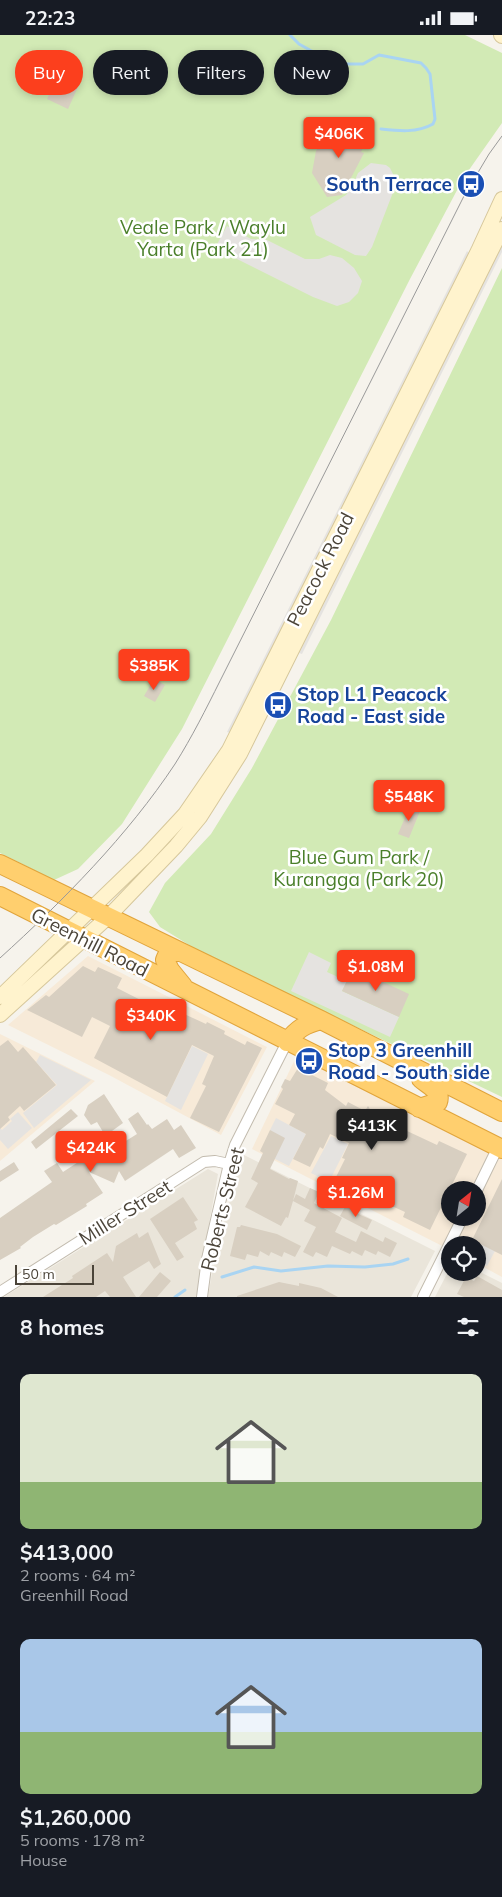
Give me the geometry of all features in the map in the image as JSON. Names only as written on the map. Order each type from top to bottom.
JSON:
[{"type":"highway","name":"Greenhill Road","points":[[0,864],[321,1020],[502,1112]]},
{"type":"highway","name":"Greenhill Road","points":[[0,896],[500,1148]]},
{"type":"highway","points":[[180,952],[170,952],[165,960],[170,971],[186,991]]},
{"type":"highway","points":[[287,1042],[297,1030],[307,1024],[321,1020]]},
{"type":"highway","points":[[418,1069],[418,1076],[434,1089],[440,1097],[438,1102],[419,1108]]},
{"type":"main road","name":"Peacock Road","points":[[77,935],[108,917],[182,839],[200,817],[236,762],[426,370],[502,199]]},
{"type":"main road","name":"Peacock Road","points":[[77,935],[92,908],[147,855],[185,813],[229,750],[426,370],[502,229]]},
{"type":"main road","points":[[0,997],[77,935]]},
{"type":"main road","points":[[0,1015],[77,935]]},
{"type":"street","name":"Roberts Street","points":[[202,1297],[208,1259],[235,1145],[287,1042]]},
{"type":"street","points":[[482,1181],[500,1148]]},
{"type":"street","name":"Miller Street","points":[[0,1292],[204,1162],[215,1161],[229,1164]]},
{"type":"street","points":[[423,1297],[458,1226]]},
{"type":"shaded area","points":[[371,163],[386,165],[390,168],[397,182],[372,247],[366,256],[355,255],[316,235],[310,217],[346,195],[358,173]]},
{"type":"shaded area","points":[[227,226],[251,239],[267,240],[305,259],[319,259],[330,255],[342,258],[354,268],[362,281],[358,293],[349,302],[337,306],[313,297],[215,248]]},
{"type":"shaded area","points":[[502,245],[502,252],[302,654],[299,653]]},
{"type":"shaded area","points":[[467,251],[469,253],[443,307],[230,733],[227,732]]},
{"type":"shaded area","points":[[309,952],[331,963],[327,972],[347,981],[342,991],[399,1017],[390,1037],[291,991]]},
{"type":"shaded area","points":[[88,956],[267,1047],[221,1135],[109,1075],[8,1025]]},
{"type":"shaded area","points":[[0,1034],[95,1081],[0,1161]]},
{"type":"shaded area","points":[[192,1046],[208,1054],[181,1110],[165,1101]]},
{"type":"shaded area","points":[[298,1053],[502,1159],[502,1277],[486,1268],[486,1236],[441,1236],[441,1245],[252,1149]]},
{"type":"shaded area","points":[[40,1055],[91,1080],[34,1128],[23,1113],[57,1085],[36,1062]]},
{"type":"shaded area","points":[[18,1112],[32,1128],[8,1149],[0,1140],[0,1128],[2,1130]]},
{"type":"shaded area","points":[[276,1118],[306,1134],[289,1166],[275,1159],[270,1130]]},
{"type":"shaded area","points":[[331,1136],[348,1144],[329,1182],[311,1173]]},
{"type":"shaded area","points":[[242,1154],[435,1251],[411,1297],[208,1297],[214,1261]]},
{"type":"shaded area","points":[[208,1169],[218,1174],[196,1297],[4,1297]]},
{"type":"shaded area","points":[[486,1247],[495,1251],[486,1265]]},
{"type":"shaded area","points":[[486,1275],[502,1283],[502,1297],[435,1297],[443,1281],[486,1281]]},
{"type":"green space","name":"Veale Park / Waylu Yarta (Park 21)","points":[[0,35],[465,35],[502,53],[502,123],[464,177],[410,279],[182,729],[122,824],[78,869],[54,880],[0,853]]},
{"type":"green space","name":"Blue Gum Park / Kurangga (Park 20)","points":[[502,268],[502,1097],[202,953],[160,927],[149,912],[165,883],[211,834],[252,768],[331,620]]},
{"type":"building","points":[[49,95],[74,95],[68,109],[47,99]]},
{"type":"building","points":[[345,123],[360,123],[368,138],[361,152],[364,153],[342,195],[327,197],[312,173],[316,151],[326,133],[336,138]]},
{"type":"building","points":[[154,679],[165,685],[155,702],[144,696]]},
{"type":"building","points":[[410,806],[420,811],[409,838],[398,834]]},
{"type":"building","points":[[83,966],[95,972],[98,967],[122,978],[117,988],[178,1019],[182,1013],[225,1031],[224,1034],[245,1045],[247,1041],[262,1048],[219,1132],[190,1118],[206,1086],[202,1084],[214,1056],[192,1045],[167,1097],[94,1058],[110,1026],[92,1017],[82,1037],[27,1010],[46,995],[49,997]]},
{"type":"building","points":[[353,968],[409,994],[399,1017],[342,991]]},
{"type":"building","points":[[8,1040],[18,1052],[23,1047],[56,1085],[24,1111],[20,1106],[8,1117],[10,1120],[0,1129],[0,1046]]},
{"type":"building","points":[[298,1068],[328,1083],[325,1090],[346,1106],[348,1102],[365,1111],[368,1106],[385,1133],[390,1123],[437,1145],[439,1141],[467,1154],[454,1181],[441,1181],[441,1207],[430,1230],[403,1217],[405,1212],[350,1187],[348,1190],[333,1183],[345,1159],[342,1158],[349,1143],[330,1134],[323,1149],[320,1147],[310,1167],[293,1159],[306,1134],[289,1125],[295,1114],[275,1104],[283,1089],[281,1087],[285,1079],[290,1081]]},
{"type":"building","points":[[104,1094],[123,1123],[112,1131],[121,1144],[137,1134],[128,1119],[138,1112],[152,1129],[167,1119],[174,1130],[181,1125],[196,1148],[179,1158],[173,1149],[125,1181],[119,1171],[114,1183],[89,1172],[103,1193],[86,1204],[87,1206],[33,1237],[21,1248],[0,1260],[0,1218],[52,1182],[44,1171],[57,1163],[63,1172],[89,1155],[81,1151],[84,1145],[94,1138],[102,1142],[98,1136],[103,1132],[97,1122],[91,1125],[84,1115],[88,1105]]},
{"type":"building","points":[[71,1109],[78,1116],[36,1149],[31,1142]]},
{"type":"building","points":[[270,1130],[285,1138],[270,1169],[289,1179],[298,1181],[288,1218],[286,1217],[281,1226],[245,1207],[258,1183],[251,1179],[263,1153],[260,1151]]},
{"type":"building","points":[[14,1162],[19,1170],[0,1182],[0,1171]]},
{"type":"building","points":[[502,1179],[502,1255],[486,1247],[486,1236],[474,1236],[479,1226],[486,1226],[486,1212]]},
{"type":"building","points":[[310,1188],[319,1192],[314,1203],[342,1218],[335,1232],[356,1242],[361,1231],[383,1242],[385,1237],[397,1243],[390,1257],[378,1251],[376,1255],[365,1250],[362,1256],[352,1251],[350,1254],[332,1246],[327,1257],[316,1252],[313,1257],[303,1252],[316,1227],[304,1221],[310,1210],[293,1201],[296,1194],[305,1199]]},
{"type":"building","points":[[183,1197],[198,1220],[194,1222],[197,1229],[175,1243],[184,1257],[177,1261],[150,1219]]},
{"type":"building","points":[[346,1205],[355,1209],[354,1212],[372,1220],[367,1230],[340,1216]]},
{"type":"building","points":[[241,1225],[277,1234],[301,1246],[295,1257],[284,1252],[282,1257],[271,1252],[269,1256],[260,1251],[258,1257],[247,1254],[245,1260],[230,1256],[237,1227]]},
{"type":"building","points":[[148,1232],[161,1264],[154,1269],[149,1261],[123,1277],[136,1297],[110,1297],[105,1291],[96,1297],[43,1297],[107,1253],[113,1262],[116,1246],[137,1233],[139,1238]]},
{"type":"building","points":[[160,1272],[171,1281],[157,1297],[139,1297]]},
{"type":"building","points":[[464,1281],[486,1281],[502,1290],[502,1297],[464,1297],[457,1294]]},
{"type":"building","points":[[279,1282],[299,1286],[299,1283],[321,1288],[338,1297],[237,1297]]},
{"type":"waterway","points":[[290,35],[299,44],[335,64],[363,64],[379,55],[421,63],[426,68],[430,74],[435,119],[433,124],[414,130],[381,129]]},
{"type":"waterway","points":[[222,1277],[254,1267],[281,1271],[328,1266],[365,1267],[393,1264],[408,1259]]},
{"type":"waterway","points":[[175,1297],[185,1290]]},
{"type":"tram line","points":[[0,958],[47,914],[116,842],[175,764],[209,702],[464,196],[502,136]]},
{"type":"place","name":"South Terrace","points":[[471,184]]},
{"type":"place","name":"Stop L1 Peacock Road - East side","points":[[278,705]]},
{"type":"place","name":"Stop 3 Greenhill Road - South side","points":[[309,1061]]}]
